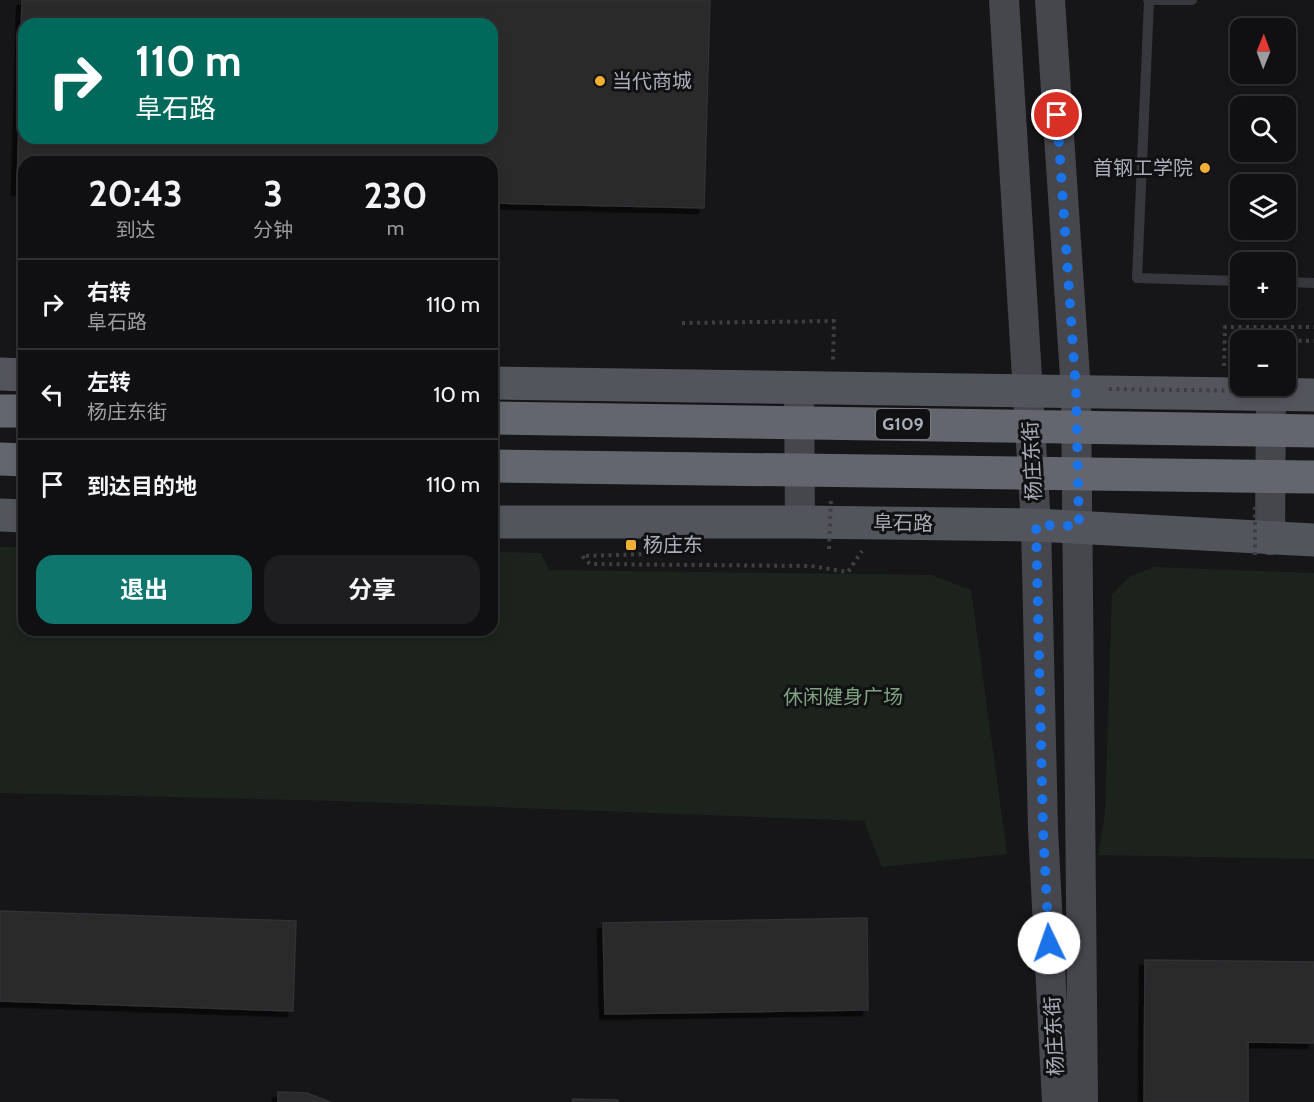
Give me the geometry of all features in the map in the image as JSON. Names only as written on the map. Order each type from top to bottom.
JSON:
[{"type":"highway","points":[[0,411],[18,411]]},
{"type":"highway","name":"G109","points":[[498,418],[1314,431]]},
{"type":"highway","points":[[0,459],[18,460]]},
{"type":"highway","points":[[498,466],[1314,477]]},
{"type":"main road","points":[[0,374],[18,375]]},
{"type":"main road","points":[[498,383],[1029,392],[1076,392],[1230,384]]},
{"type":"main road","points":[[1296,393],[1314,394]]},
{"type":"main road","points":[[0,515],[18,516]]},
{"type":"main road","name":"阜石路","points":[[498,522],[1036,525],[1079,526],[1262,547],[1314,540]]},
{"type":"street","name":"杨庄东街","points":[[1004,0],[1036,525],[1043,829],[1057,1102]]},
{"type":"street","name":"杨庄东街","points":[[1050,0],[1076,392],[1083,1102]]},
{"type":"street","points":[[799,388],[800,522]]},
{"type":"street","points":[[1262,547],[1265,396]]},
{"type":"lane","points":[[1192,0],[1148,0],[1137,278],[1230,281]]},
{"type":"lane","points":[[1296,282],[1314,283]]},
{"type":"path","points":[[682,323],[834,321]]},
{"type":"path","points":[[1223,383],[1225,327],[1314,327]]},
{"type":"path","points":[[1296,341],[1314,341]]},
{"type":"path","points":[[1109,389],[1230,390]]},
{"type":"path","points":[[818,549],[830,549],[831,496],[843,496]]},
{"type":"path","points":[[1244,502],[1255,502],[1262,547]]},
{"type":"path","points":[[653,554],[582,556],[590,564],[811,566],[848,572],[881,523]]},
{"type":"green space","name":"休闲健身广场","points":[[0,547],[18,547],[18,636],[498,636],[498,552],[541,553],[549,570],[931,575],[971,590],[1007,854],[882,867],[864,821],[337,801],[0,793]]},
{"type":"green space","points":[[1154,567],[1314,573],[1314,859],[1098,855],[1105,813],[1112,594],[1131,576]]},
{"type":"building","name":"当代商城","points":[[22,0],[710,0],[704,208],[498,203],[498,156],[18,156],[17,190],[18,144],[498,144],[498,18],[22,18]]},
{"type":"building","points":[[0,911],[296,921],[293,1011],[0,1001]]},
{"type":"building","points":[[867,918],[868,1010],[605,1014],[603,923]]},
{"type":"building","points":[[1145,960],[1314,962],[1314,1043],[1248,1042],[1248,1102],[1144,1102]]},
{"type":"building","points":[[278,1092],[307,1093],[330,1102],[278,1102]]},
{"type":"building","points":[[573,1099],[618,1100],[618,1102],[572,1102]]},
{"type":"place","name":"当代商城","points":[[600,81]]},
{"type":"place","name":"首钢工学院","points":[[1205,168]]},
{"type":"place","name":"杨庄东","points":[[631,545]]},
{"type":"route","points":[[1049,943],[1043,829],[1036,525],[1079,526],[1076,392],[1057,115]]}]
